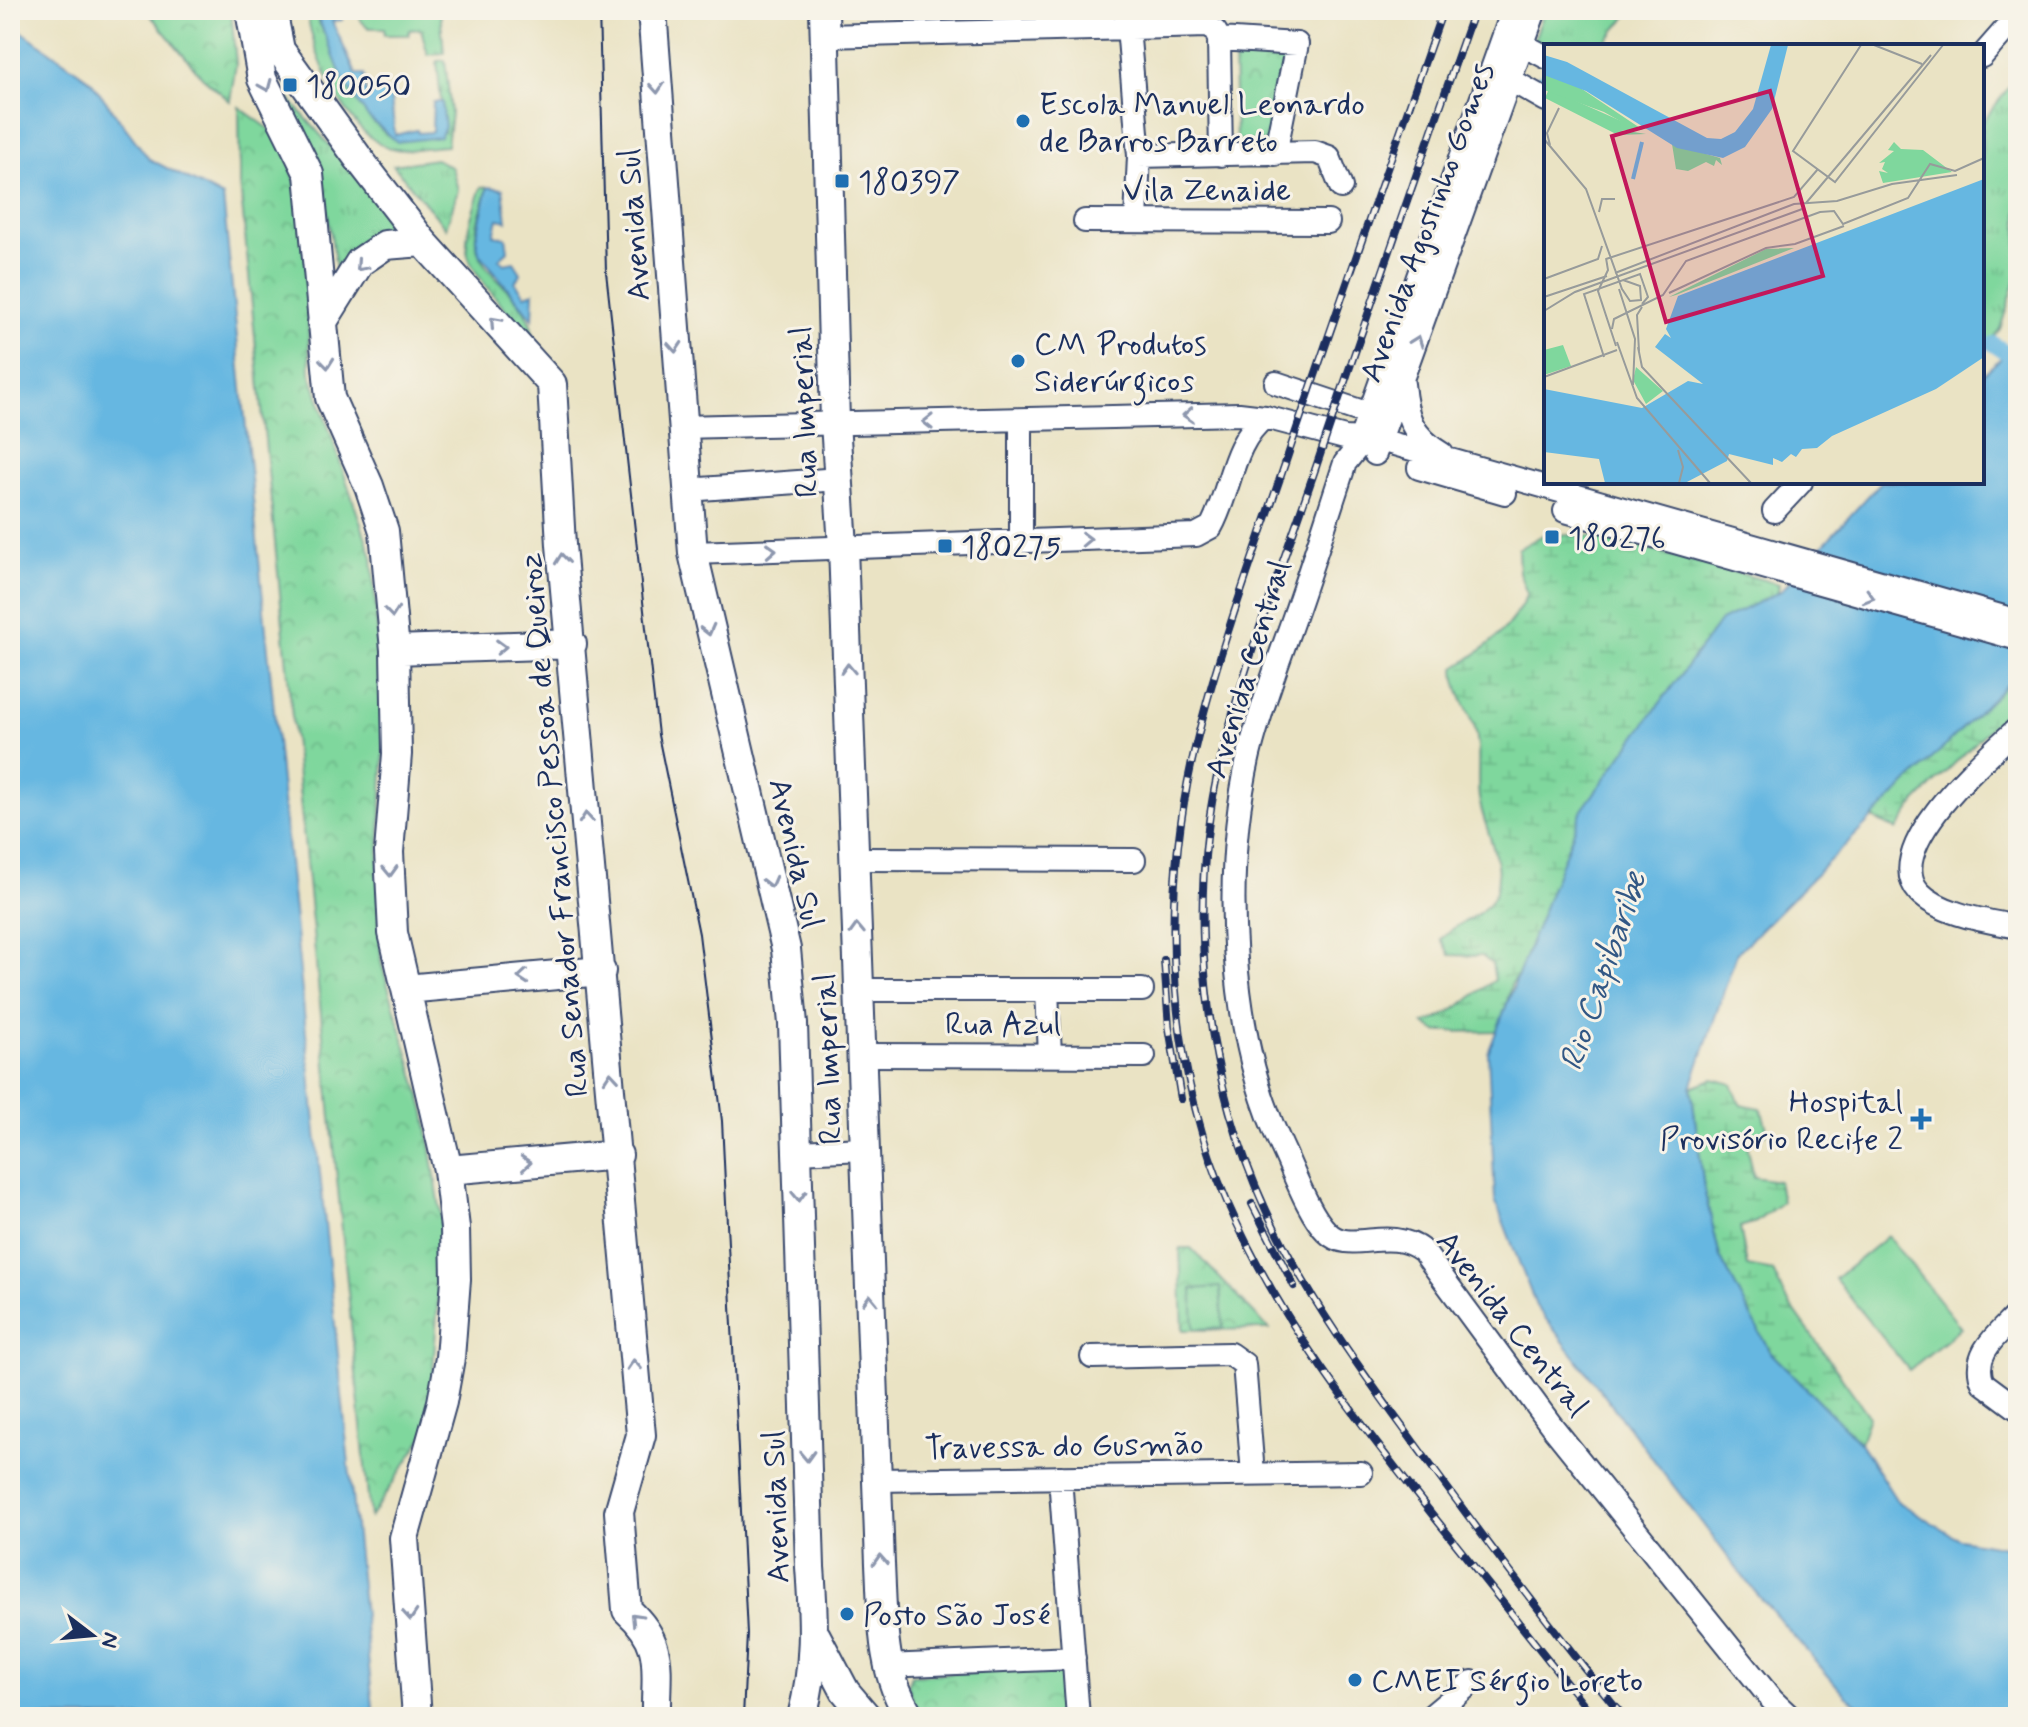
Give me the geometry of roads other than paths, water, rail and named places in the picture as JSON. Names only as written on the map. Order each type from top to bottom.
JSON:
[{"type":"main road","points":[[250,10],[262,79],[309,174],[330,398],[369,486],[384,531],[395,650],[397,754],[389,852],[393,933],[448,1170],[456,1279],[450,1358],[442,1402],[404,1538],[417,1717]]},
{"type":"main road","name":"Rua Senador Francisco Pessoa de Queiroz","points":[[272,10],[280,50],[423,242],[552,384],[561,545],[641,1435],[625,1482],[619,1512],[622,1558],[627,1610],[648,1629],[654,1642],[656,1717]]},
{"type":"main road","name":"Avenida Sul","points":[[652,10],[681,427],[693,553],[786,949],[793,1024],[815,1636],[813,1673],[802,1717]]},
{"type":"main road","name":"Rua Imperial","points":[[824,23],[835,422],[843,547],[886,1666],[893,1690],[910,1717]]},
{"type":"main road","points":[[322,323],[360,262],[385,245],[423,242]]},
{"type":"main road","points":[[395,650],[572,644]]},
{"type":"main road","points":[[406,989],[601,971]]},
{"type":"main road","points":[[448,1170],[618,1155]]},
{"type":"main road","points":[[815,1636],[845,1691],[867,1717]]},
{"type":"street","name":"Avenida Agostinho Gomes","points":[[1363,443],[1402,381],[1513,81],[1513,10]]},
{"type":"street","name":"Avenida Agostinho Gomes","points":[[1363,443],[1369,414],[1493,69],[1535,10]]},
{"type":"street","points":[[1984,54],[2018,15]]},
{"type":"street","points":[[824,23],[1207,26],[1215,31],[1219,39],[1221,155]]},
{"type":"street","points":[[1128,27],[1139,156],[1136,220]]},
{"type":"street","points":[[1219,39],[1297,44],[1275,154]]},
{"type":"street","points":[[1515,40],[1544,56]]},
{"type":"street","points":[[1493,69],[1544,99]]},
{"type":"street","points":[[1139,156],[1324,154],[1341,187]]},
{"type":"street","name":"Vila Zenaide","points":[[1085,221],[1328,222]]},
{"type":"street","points":[[1402,381],[1408,421],[1421,440],[1500,484],[2018,621]]},
{"type":"street","points":[[1276,383],[1369,414]]},
{"type":"street","points":[[681,427],[835,422],[1021,422],[1205,414],[1265,417],[1363,443],[2018,639]]},
{"type":"street","points":[[693,553],[1196,535],[1207,531],[1215,521],[1247,434],[1265,417]]},
{"type":"street","points":[[1021,422],[1021,541]]},
{"type":"street","points":[[1363,443],[1472,467]]},
{"type":"street","name":"Avenida Central","points":[[1363,443],[1345,463],[1259,720],[1245,778],[1235,883],[1239,977],[1252,1062],[1271,1125],[1325,1231],[1345,1242],[1401,1239],[1423,1251],[1551,1425],[1790,1717]]},
{"type":"street","points":[[687,490],[839,479]]},
{"type":"street","points":[[1774,511],[1799,484]]},
{"type":"street","points":[[2018,728],[1961,781],[1915,846],[1912,864],[1915,886],[1942,905],[2018,927]]},
{"type":"street","points":[[854,859],[1134,860]]},
{"type":"street","points":[[859,990],[1142,990]]},
{"type":"street","points":[[1047,991],[1050,1055]]},
{"type":"street","name":"Rua Azul","points":[[861,1055],[1144,1056]]},
{"type":"street","points":[[797,1152],[865,1149]]},
{"type":"street","points":[[2018,1313],[1983,1351],[1980,1375],[1983,1383],[2018,1409]]},
{"type":"street","name":"Travessa do Gusmão","points":[[1092,1357],[1230,1354],[1239,1357],[1244,1364],[1253,1474]]},
{"type":"street","name":"Travessa do Gusmão","points":[[877,1480],[1361,1473]]},
{"type":"street","points":[[1060,1477],[1078,1717]]},
{"type":"street","points":[[886,1666],[1074,1658]]},
{"type":"street","points":[[1430,1717],[1472,1682]]},
{"type":"water","points":[[315,10],[341,10],[342,20],[332,21],[356,74],[364,74],[366,93],[390,91],[395,135],[417,130],[418,133],[432,132],[433,102],[442,102],[445,127],[440,137],[397,142],[368,117],[344,82]]},
{"type":"water","points":[[10,23],[90,80],[149,159],[223,197],[374,1717],[10,1717]]},
{"type":"water","points":[[488,187],[503,189],[507,221],[498,219],[494,235],[506,237],[508,251],[499,259],[504,264],[514,262],[521,273],[515,282],[525,295],[534,292],[533,319],[479,253],[476,238]]},
{"type":"water","name":"Rio Capibaribe","points":[[2018,343],[2018,673],[1737,953],[1691,1087],[1704,1189],[1720,1257],[1770,1352],[1860,1443],[1897,1501],[1959,1539],[2018,1549],[2018,1717],[1877,1717],[1845,1695],[1751,1587],[1536,1306],[1495,1200],[1488,1053],[1582,810],[1720,621],[1781,591],[1879,484],[1984,484],[1984,373]]},
{"type":"waterway","points":[[1993,344],[2018,360]]},
{"type":"tram line","points":[[599,10],[606,272],[658,735],[699,934],[722,1121],[747,1634],[743,1717]]},
{"type":"railway","points":[[1443,10],[1249,568],[1201,723],[1182,816],[1176,872],[1176,986],[1182,1042],[1208,1151],[1228,1204],[1271,1288],[1321,1368],[1377,1444],[1594,1717]]},
{"type":"railway","points":[[1474,10],[1241,684],[1210,815],[1204,872],[1206,988],[1227,1103],[1245,1158],[1266,1210],[1301,1277],[1341,1341],[1407,1433],[1624,1717]]},
{"type":"railway","points":[[1164,960],[1169,1027],[1181,1099]]},
{"type":"railway","points":[[1252,1204],[1294,1286]]},
{"type":"place","name":"180050","points":[[290,85]]},
{"type":"place","name":"Escola Manuel Leonardo de Barros Barreto","points":[[1023,121]]},
{"type":"place","name":"180397","points":[[842,181]]},
{"type":"place","name":"CM Produtos Siderúrgicos","points":[[1018,361]]},
{"type":"place","name":"180276","points":[[1552,537]]},
{"type":"place","name":"180275","points":[[945,546]]},
{"type":"place","name":"Hospital Provisório Recife 2","points":[[1921,1119]]},
{"type":"place","name":"Posto São José","points":[[847,1614]]},
{"type":"place","name":"CMEI Sérgio Loreto","points":[[1355,1680]]}]
